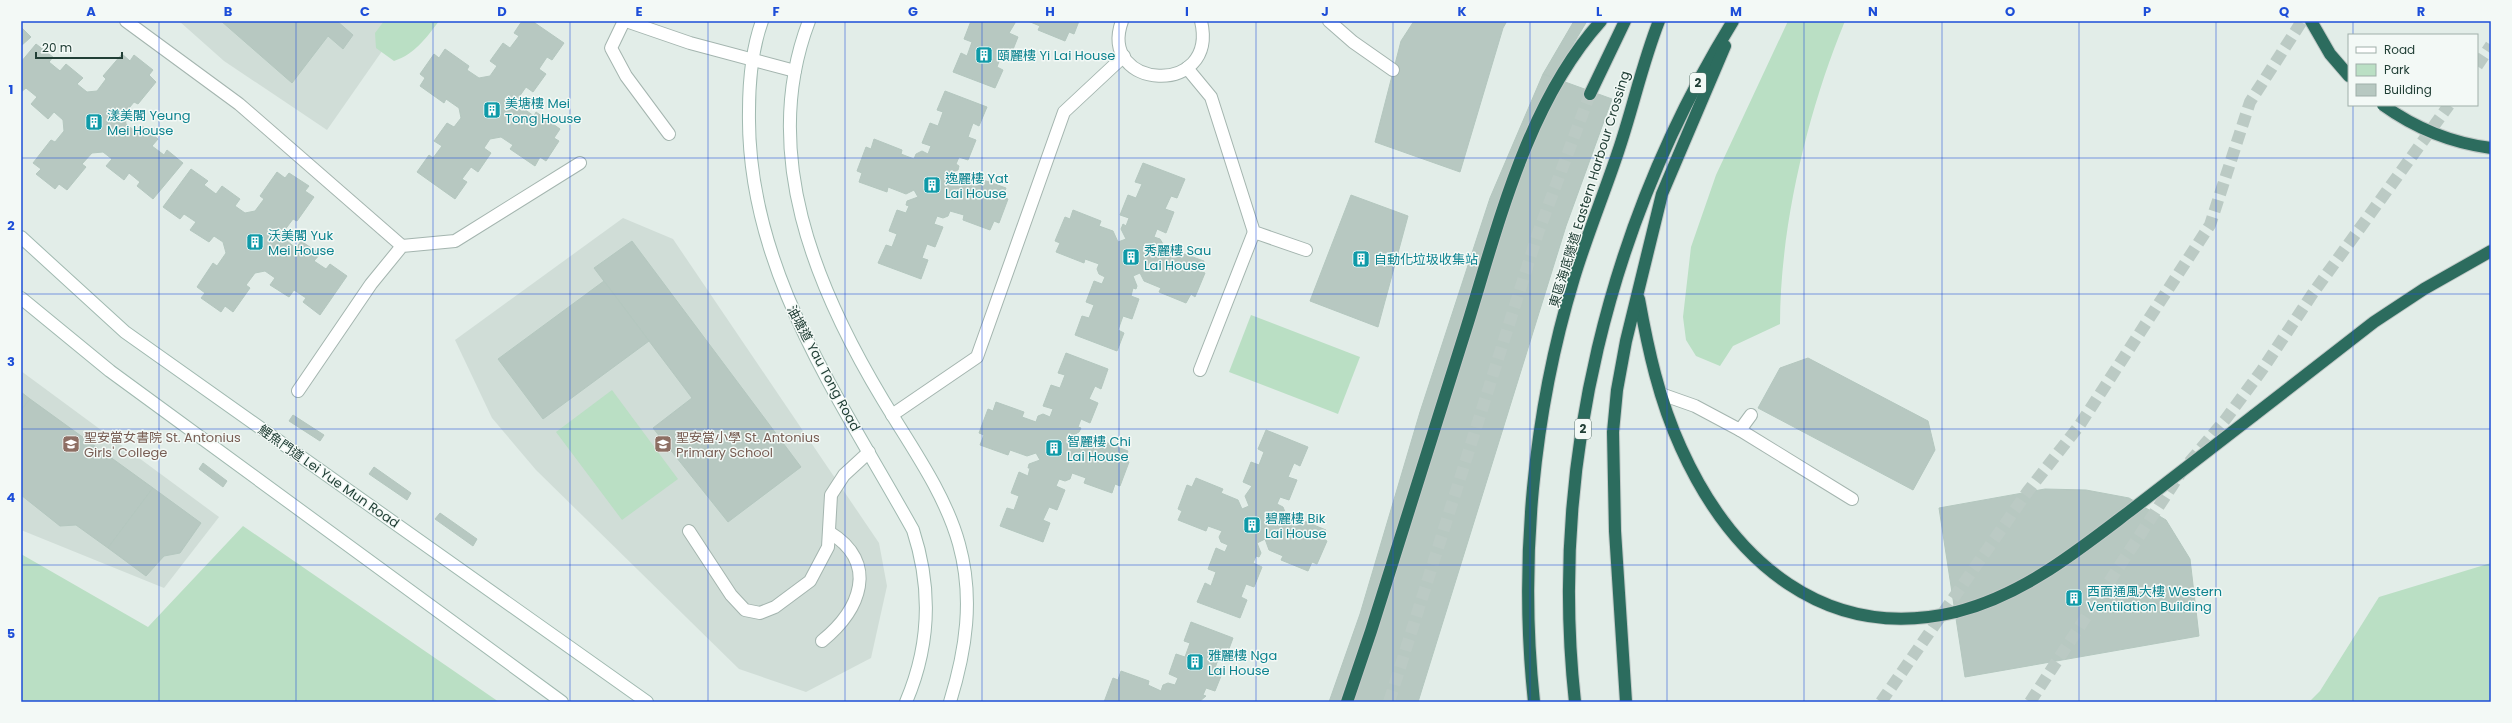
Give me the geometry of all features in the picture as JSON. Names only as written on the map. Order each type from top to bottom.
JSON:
[{"type":"highway","points":[[1347,702],[1372,631],[1513,183],[1557,81],[1587,36],[1601,21]]},
{"type":"highway","points":[[1590,94],[1625,21]]},
{"type":"highway","name":"東區海底隧道 Eastern Harbour Crossing","points":[[1534,702],[1529,618],[1530,550],[1535,481],[1543,413],[1573,279],[1618,151],[1647,52],[1659,21]]},
{"type":"highway","name":"2","points":[[1575,702],[1570,618],[1571,551],[1575,485],[1596,355],[1615,284],[1633,228],[1657,166],[1709,61],[1733,21]]},
{"type":"highway","points":[[1626,702],[1615,531],[1613,432],[1626,342],[1662,194],[1737,21]]},
{"type":"highway","points":[[2311,21],[2330,54],[2348,75]]},
{"type":"highway","points":[[2385,106],[2420,127],[2451,139],[2491,148]]},
{"type":"highway","points":[[1638,295],[1648,348],[1661,394],[1681,448],[1706,496],[1743,545],[1776,577],[1817,601],[1857,615],[1917,619],[1956,612],[1989,602],[2014,591],[2067,558],[2374,322],[2424,289],[2491,251]]},
{"type":"street","points":[[126,21],[239,104],[402,246]]},
{"type":"street","points":[[669,134],[626,76],[611,48],[625,21],[690,43],[795,71]]},
{"type":"street","name":"油塘道 Yau Tong Road","points":[[762,21],[753,60],[749,97],[749,151],[759,213],[771,255],[789,302],[812,351],[913,530],[922,556],[926,583],[927,632],[913,685],[906,702]]},
{"type":"street","points":[[809,21],[795,71],[790,128],[791,164],[797,202],[810,250],[825,290],[857,356],[946,510],[959,545],[968,610],[965,642],[950,702]]},
{"type":"street","points":[[1122,21],[1119,30],[1119,43],[1124,56],[1133,68],[1146,75],[1160,78],[1174,75],[1187,68],[1196,58],[1202,46],[1203,32],[1201,21]]},
{"type":"street","points":[[1329,21],[1353,42],[1393,70]]},
{"type":"street","points":[[892,415],[977,357],[1064,112],[1124,56]]},
{"type":"street","points":[[1187,68],[1211,97],[1254,232],[1200,370]]},
{"type":"street","points":[[298,391],[371,284],[402,246],[455,241],[580,163]]},
{"type":"street","points":[[1254,232],[1306,250]]},
{"type":"street","name":"鯉魚門道 Lei Yue Mun Road","points":[[21,237],[125,332],[647,702]]},
{"type":"street","points":[[21,298],[110,371],[562,702]]},
{"type":"street","points":[[1661,394],[1695,406],[1740,430],[1852,499]]},
{"type":"street","points":[[1740,430],[1751,415]]},
{"type":"street","points":[[689,531],[731,595],[745,610],[760,613],[775,607],[810,581],[828,547],[831,495],[844,475],[869,452]]},
{"type":"street","points":[[822,641],[839,627],[854,605],[861,581],[855,557],[841,540],[829,532]]},
{"type":"shaded area","points":[[179,21],[403,21],[327,130],[224,61]]},
{"type":"shaded area","name":"聖安當小學 St. Antonius Primary School","points":[[623,218],[673,239],[879,543],[887,586],[871,658],[806,692],[739,669],[536,470],[492,418],[455,340]]},
{"type":"shaded area","name":"聖安當女書院 St. Antonius Girls' College","points":[[21,371],[219,517],[164,588],[21,530]]},
{"type":"green space","points":[[384,21],[439,21],[414,50],[394,61],[376,48],[375,33]]},
{"type":"green space","points":[[1788,21],[1845,21],[1819,92],[1799,169],[1785,248],[1781,286],[1780,324],[1733,346],[1720,366],[1696,356],[1686,340],[1683,317],[1691,247],[1716,175]]},
{"type":"green space","points":[[1251,315],[1360,357],[1338,414],[1229,372]]},
{"type":"green space","points":[[612,390],[678,479],[622,520],[556,432]]},
{"type":"green space","points":[[243,526],[499,702],[21,702],[21,554],[148,627]]},
{"type":"green space","points":[[2491,563],[2491,702],[2309,702],[2320,691],[2379,597]]},
{"type":"building","points":[[221,21],[337,21],[353,35],[343,49],[328,36],[292,83]]},
{"type":"building","name":"美塘樓 Mei Tong House","points":[[522,21],[532,21],[564,43],[552,60],[547,57],[539,69],[546,74],[533,92],[526,87],[519,97],[521,107],[534,116],[536,112],[560,129],[554,138],[559,141],[546,161],[540,157],[535,166],[510,149],[513,145],[501,137],[490,139],[484,148],[491,153],[478,172],[471,167],[462,179],[467,182],[455,199],[417,172],[429,155],[433,158],[442,146],[434,141],[447,123],[454,127],[461,118],[459,108],[446,99],[444,103],[420,86],[425,78],[420,74],[434,54],[439,58],[445,49],[469,66],[467,70],[479,78],[490,76],[497,66],[490,61],[503,43],[510,48],[519,36],[514,33]]},
{"type":"building","name":"頤麗樓 Yi Lai House","points":[[971,21],[1015,21],[1009,33],[1018,37],[1010,57],[1002,53],[997,67],[1003,70],[995,88],[953,72],[961,53],[967,56],[972,42],[964,39]]},
{"type":"building","name":"頤麗樓 Yi Lai House","points":[[1028,21],[1079,21],[1074,34],[1069,32],[1065,41],[1038,30],[1040,26]]},
{"type":"building","points":[[1414,21],[1507,21],[1503,28],[1460,172],[1375,142],[1401,41]]},
{"type":"building","points":[[1574,21],[1587,21],[1553,78],[1543,74]]},
{"type":"building","points":[[21,27],[31,37],[21,46]]},
{"type":"building","name":"漾美閣 Yeung Mei House","points":[[36,44],[53,57],[49,62],[60,71],[66,64],[83,78],[77,84],[87,92],[97,91],[106,79],[103,76],[122,54],[130,61],[134,55],[153,70],[149,75],[156,82],[138,104],[134,102],[125,113],[126,124],[135,131],[141,125],[158,139],[152,146],[164,155],[167,150],[183,163],[153,199],[137,186],[140,182],[129,173],[124,180],[106,166],[112,159],[103,152],[92,153],[82,164],[86,167],[67,190],[59,184],[55,189],[36,174],[41,169],[33,163],[51,140],[55,142],[64,131],[63,120],[54,112],[48,119],[31,104],[37,97],[26,88],[21,92],[21,62]]},
{"type":"building","points":[[1543,74],[1612,99],[1566,226],[1418,702],[1329,702],[1360,614],[1420,412],[1490,198]]},
{"type":"building","name":"逸麗樓 Yat Lai House","points":[[945,91],[987,107],[979,126],[973,123],[968,137],[976,140],[968,160],[959,157],[956,164],[959,166],[958,170],[948,174],[951,182],[962,177],[976,182],[978,178],[1006,188],[1003,197],[1008,199],[999,223],[994,221],[990,230],[963,220],[964,215],[950,211],[948,216],[943,218],[937,216],[934,224],[943,227],[935,247],[927,244],[922,258],[928,260],[921,279],[878,263],[886,245],[892,247],[897,234],[889,231],[897,210],[906,213],[909,206],[906,205],[907,201],[918,197],[914,190],[906,194],[888,187],[887,192],[859,182],[862,173],[857,171],[866,147],[871,149],[874,139],[902,150],[901,154],[914,159],[916,154],[922,151],[928,154],[931,146],[922,143],[930,123],[938,126],[943,112],[937,110]]},
{"type":"building","name":"秀麗樓 Sau Lai House","points":[[1143,163],[1185,179],[1177,198],[1171,196],[1165,209],[1174,212],[1166,233],[1157,229],[1154,237],[1160,239],[1163,244],[1161,250],[1174,255],[1176,251],[1204,261],[1200,271],[1205,273],[1195,297],[1191,294],[1186,303],[1159,292],[1161,288],[1144,281],[1140,273],[1133,276],[1137,286],[1136,289],[1133,288],[1131,296],[1139,299],[1132,319],[1123,316],[1118,330],[1124,333],[1117,351],[1075,335],[1082,316],[1089,318],[1094,305],[1086,302],[1094,281],[1102,284],[1105,277],[1099,274],[1097,269],[1099,264],[1085,259],[1084,263],[1056,252],[1060,243],[1055,241],[1065,217],[1070,219],[1073,210],[1101,221],[1099,226],[1113,231],[1118,242],[1126,239],[1121,229],[1123,224],[1126,226],[1129,218],[1120,215],[1128,195],[1136,198],[1142,184],[1135,182]]},
{"type":"building","name":"沃美閣 Yuk Mei House","points":[[191,169],[208,181],[204,185],[216,194],[222,186],[240,199],[235,206],[245,213],[255,211],[264,199],[260,196],[277,172],[285,178],[289,173],[309,186],[305,191],[314,197],[297,221],[293,219],[284,231],[287,241],[296,248],[301,241],[320,254],[314,261],[326,269],[330,264],[347,276],[320,315],[303,302],[306,298],[294,290],[289,297],[270,285],[275,278],[265,271],[255,273],[246,285],[250,288],[233,312],[225,306],[221,312],[201,298],[205,293],[197,287],[213,263],[217,266],[226,253],[223,242],[214,236],[209,242],[190,230],[196,222],[184,214],[180,219],[163,207]]},
{"type":"building","name":"自動化垃圾收集站","points":[[1351,195],[1408,216],[1378,327],[1310,301]]},
{"type":"building","points":[[632,241],[801,467],[728,522],[653,428],[692,398],[594,268]]},
{"type":"building","points":[[604,281],[649,341],[543,419],[498,359]]},
{"type":"building","name":"智麗樓 Chi Lai House","points":[[1066,353],[1108,369],[1101,389],[1095,386],[1089,399],[1098,403],[1090,423],[1081,419],[1078,427],[1081,428],[1079,432],[1070,437],[1073,445],[1084,440],[1098,445],[1100,440],[1128,451],[1124,460],[1129,462],[1120,486],[1115,484],[1112,493],[1084,483],[1086,478],[1072,473],[1070,479],[1065,481],[1059,479],[1056,486],[1065,490],[1057,510],[1049,507],[1043,520],[1050,523],[1043,542],[1000,526],[1007,508],[1014,510],[1019,496],[1011,493],[1019,472],[1028,476],[1030,468],[1028,468],[1029,464],[1040,460],[1036,453],[1027,456],[1010,450],[1008,455],[980,445],[984,435],[979,433],[988,409],[993,411],[996,402],[1024,412],[1022,417],[1036,422],[1038,416],[1043,414],[1050,417],[1053,409],[1043,406],[1051,385],[1060,388],[1065,375],[1058,373]]},
{"type":"building","points":[[1808,358],[1928,421],[1935,450],[1913,490],[1758,408],[1780,368]]},
{"type":"building","points":[[21,392],[30,399],[21,410]]},
{"type":"building","points":[[30,399],[153,488],[108,548],[76,525],[60,526],[21,495],[21,410]]},
{"type":"building","points":[[293,415],[324,435],[320,441],[289,421]]},
{"type":"building","name":"碧麗樓 Bik Lai House","points":[[1266,430],[1308,447],[1300,466],[1294,463],[1288,477],[1297,480],[1289,500],[1280,497],[1277,504],[1283,507],[1285,512],[1283,518],[1297,523],[1299,519],[1326,530],[1322,538],[1327,541],[1317,564],[1312,562],[1308,571],[1281,560],[1283,556],[1269,550],[1265,539],[1257,543],[1261,553],[1259,557],[1256,556],[1253,563],[1262,567],[1254,587],[1246,584],[1241,597],[1247,600],[1240,618],[1197,602],[1205,583],[1211,586],[1216,572],[1208,569],[1216,548],[1225,552],[1228,545],[1221,542],[1219,537],[1222,531],[1208,526],[1206,531],[1178,520],[1182,511],[1178,509],[1187,485],[1192,487],[1196,478],[1223,489],[1221,493],[1238,500],[1242,509],[1249,506],[1245,496],[1252,486],[1243,482],[1251,462],[1259,465],[1264,452],[1258,449]]},
{"type":"building","points":[[203,463],[227,481],[223,487],[199,469]]},
{"type":"building","points":[[374,467],[411,493],[407,500],[369,474]]},
{"type":"building","points":[[153,488],[201,523],[180,553],[164,556],[146,576],[108,548]]},
{"type":"building","name":"西面通風大樓 Western Ventilation Building","points":[[2045,489],[2086,490],[2129,498],[2166,520],[2190,559],[2199,636],[1965,677],[1939,508]]},
{"type":"building","points":[[440,513],[477,539],[473,546],[435,519]]},
{"type":"building","name":"雅麗樓 Nga Lai House","points":[[1191,622],[1233,638],[1226,657],[1220,654],[1215,668],[1223,671],[1215,691],[1206,688],[1203,695],[1206,696],[1199,702],[1104,702],[1113,678],[1118,680],[1121,671],[1149,681],[1148,685],[1161,691],[1163,685],[1168,683],[1175,685],[1178,678],[1169,674],[1176,654],[1185,657],[1190,643],[1184,641]]},
{"type":"tunnel","points":[[1881,702],[2028,491],[2079,426],[2210,225],[2250,102],[2302,21]]},
{"type":"tunnel","points":[[2478,64],[2491,45]]},
{"type":"tunnel","points":[[1389,702],[1538,233],[1590,94]]},
{"type":"tunnel","points":[[2030,702],[2182,471],[2225,420],[2262,370],[2313,293],[2448,106]]},
{"type":"place","name":"頤麗樓 Yi Lai House","points":[[984,55]]},
{"type":"place","name":"美塘樓 Mei Tong House","points":[[492,110]]},
{"type":"place","name":"漾美閣 Yeung Mei House","points":[[94,122]]},
{"type":"place","name":"逸麗樓 Yat Lai House","points":[[932,185]]},
{"type":"place","name":"沃美閣 Yuk Mei House","points":[[255,242]]},
{"type":"place","name":"秀麗樓 Sau Lai House","points":[[1131,257]]},
{"type":"place","name":"自動化垃圾收集站","points":[[1361,259]]},
{"type":"place","name":"聖安當女書院 St. Antonius Girls' College","points":[[71,444]]},
{"type":"place","name":"聖安當小學 St. Antonius Primary School","points":[[663,444]]},
{"type":"place","name":"智麗樓 Chi Lai House","points":[[1054,448]]},
{"type":"place","name":"碧麗樓 Bik Lai House","points":[[1252,525]]},
{"type":"place","name":"西面通風大樓 Western Ventilation Building","points":[[2074,598]]},
{"type":"place","name":"雅麗樓 Nga Lai House","points":[[1195,662]]}]
